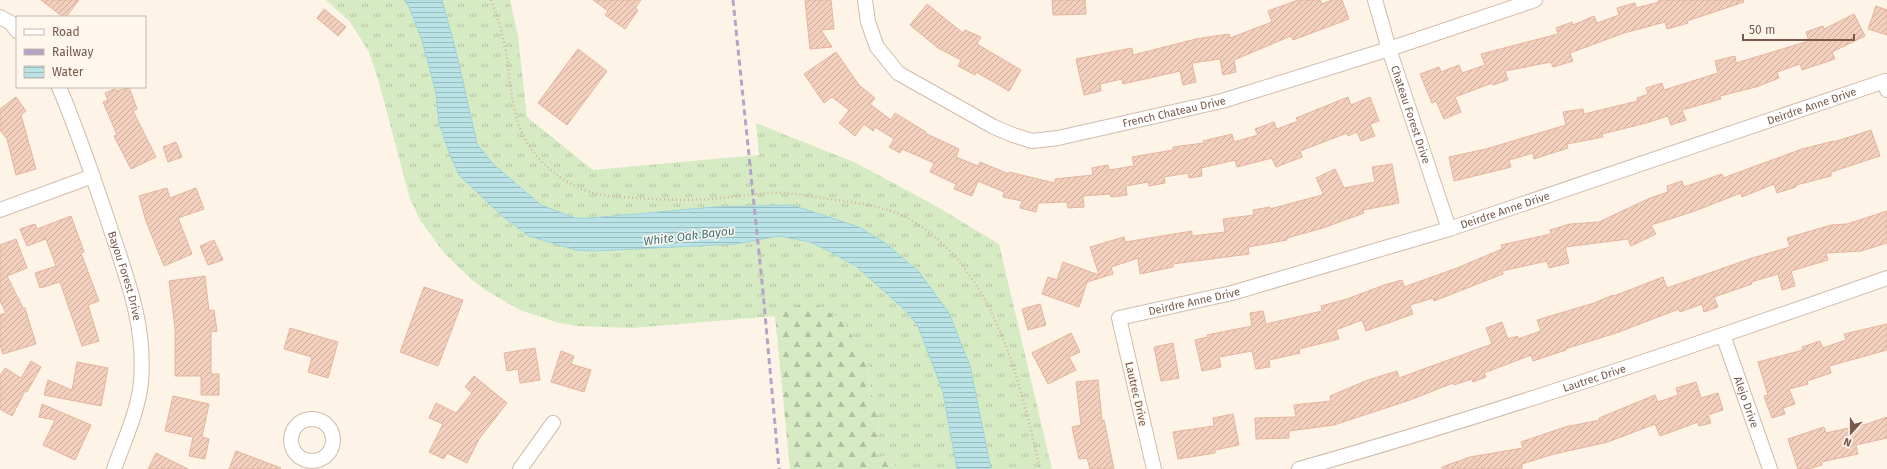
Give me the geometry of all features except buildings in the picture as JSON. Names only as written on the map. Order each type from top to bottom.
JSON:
[{"type":"street","name":"French Chateau Drive","points":[[865,0],[868,22],[877,47],[898,73],[994,127],[1013,136],[1032,141],[1058,138],[1222,101],[1389,49],[1535,0]]},
{"type":"street","name":"Chateau Forest Drive","points":[[1376,0],[1389,49],[1449,229]]},
{"type":"street","points":[[0,17],[10,23],[16,30]]},
{"type":"street","name":"Deirdre Anne Drive","points":[[1119,318],[1232,293],[1449,229],[1886,85]]},
{"type":"street","name":"Bayou Forest Drive","points":[[58,88],[93,176],[135,304],[141,343],[141,384],[133,417],[114,469]]},
{"type":"street","points":[[0,210],[93,176]]},
{"type":"street","name":"Lautrec Drive","points":[[1299,469],[1381,446],[1723,335],[1887,278]]},
{"type":"street","name":"Lautrec Drive","points":[[1119,318],[1154,469]]},
{"type":"street","name":"Alejo Drive","points":[[1723,335],[1770,469]]},
{"type":"street","points":[[520,469],[553,423]]},
{"type":"path","points":[[491,0],[499,20],[512,98],[523,136],[532,150],[548,167],[563,179],[602,195],[673,201],[782,192],[867,204],[887,209],[907,218],[924,229],[957,261],[973,280],[993,317],[1020,384],[1040,469]]},
{"type":"green space","points":[[326,0],[510,0],[518,36],[527,117],[593,170],[759,155],[756,123],[856,163],[934,205],[999,244],[1052,469],[896,469],[893,456],[877,457],[879,420],[870,388],[868,363],[790,307],[775,316],[632,328],[575,326],[556,322],[520,310],[487,291],[472,280],[445,254],[422,223],[410,199],[378,79],[369,52],[350,22]]},
{"type":"green space","points":[[816,305],[843,320],[868,363],[870,388],[879,420],[877,457],[893,456],[896,469],[790,469],[775,316],[790,307]]},
{"type":"water","name":"White Oak Bayou","points":[[404,0],[442,0],[456,51],[477,144],[493,164],[541,205],[575,218],[591,218],[714,207],[792,205],[859,227],[884,242],[919,272],[949,313],[970,366],[991,469],[957,469],[943,392],[918,326],[906,311],[857,267],[829,251],[810,242],[779,236],[736,244],[594,251],[576,250],[529,236],[501,215],[459,175],[450,155],[439,123],[436,93],[422,40],[409,7]]},
{"type":"railway","points":[[733,0],[763,292],[779,469]]}]
